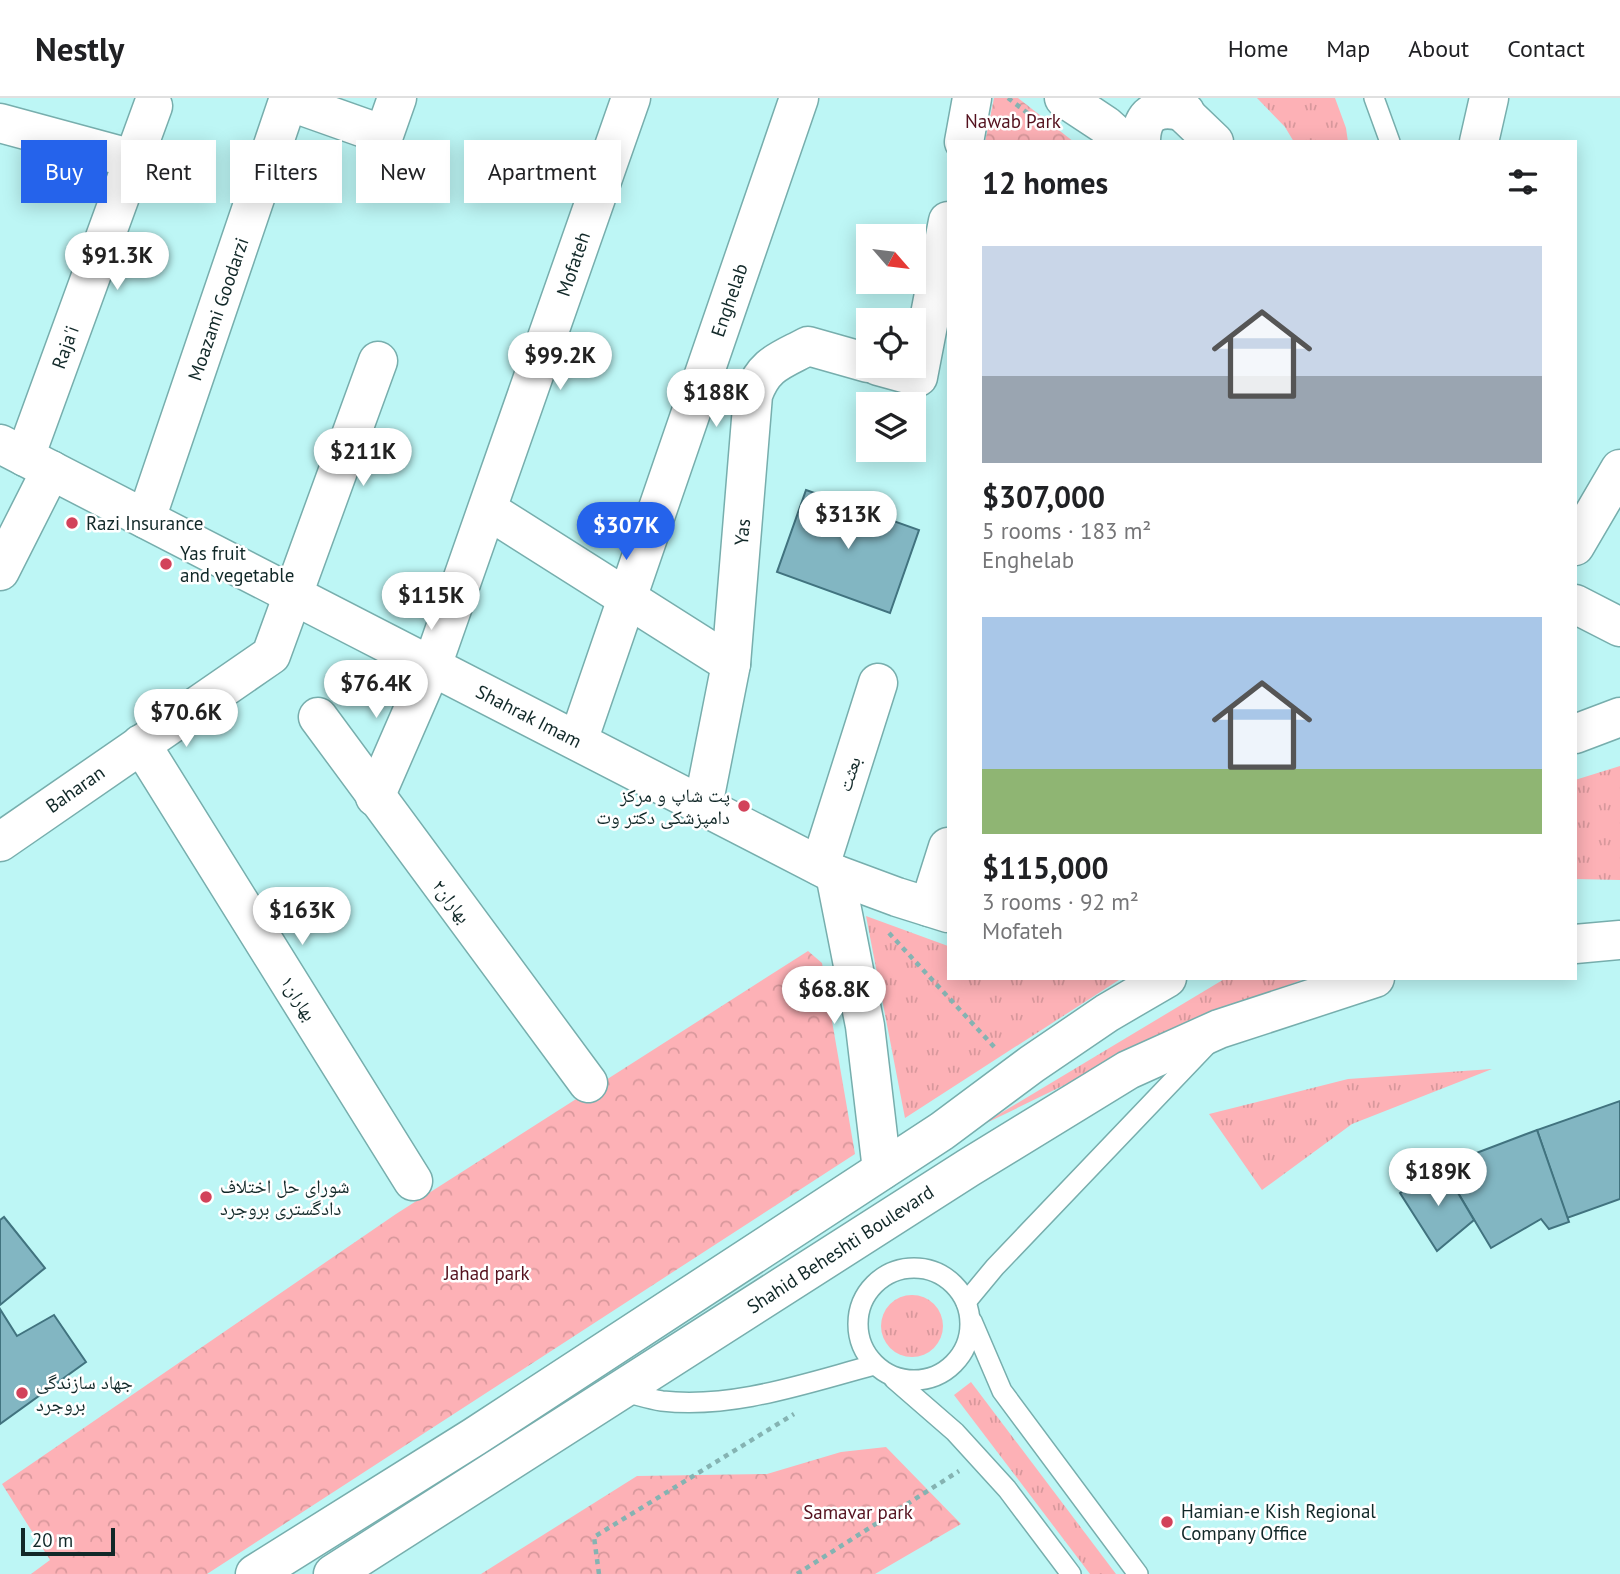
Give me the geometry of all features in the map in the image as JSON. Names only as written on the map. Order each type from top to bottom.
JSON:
[{"type":"street","points":[[288,100],[384,135],[397,98]]},
{"type":"street","name":"Mofateh","points":[[375,797],[432,666],[631,98]]},
{"type":"street","name":"Enghelab","points":[[578,741],[799,98]]},
{"type":"street","points":[[964,140],[972,98]]},
{"type":"street","points":[[1064,98],[1105,125],[1122,140]]},
{"type":"street","points":[[1479,140],[1489,98]]},
{"type":"street","name":"Moazami Goodarzi","points":[[146,519],[288,100]]},
{"type":"street","points":[[1141,140],[1145,120],[1153,112],[1174,109],[1177,105],[1212,140]]},
{"type":"street","name":"Raja'i","points":[[140,140],[153,106]]},
{"type":"street","points":[[0,123],[121,156]]},
{"type":"street","name":"Raja'i","points":[[0,571],[25,457],[121,192]]},
{"type":"street","points":[[926,335],[947,226]]},
{"type":"street","name":"Yas","points":[[703,806],[731,664],[753,396],[760,376],[779,361],[808,346],[856,360]]},
{"type":"street","name":"Baharan","points":[[0,842],[271,655],[378,361]]},
{"type":"street","name":"Shahrak Imam","points":[[25,457],[827,870],[939,910]]},
{"type":"street","points":[[1577,543],[1620,469]]},
{"type":"street","points":[[488,510],[731,664]]},
{"type":"street","points":[[1577,605],[1620,627]]},
{"type":"street","name":"بعثت","points":[[827,870],[878,683]]},
{"type":"street","name":"بهاران۲","points":[[318,717],[588,1083]]},
{"type":"street","points":[[1577,733],[1620,717]]},
{"type":"street","name":"بهاران۱","points":[[141,744],[413,1181]]},
{"type":"street","points":[[939,910],[947,854]]},
{"type":"street","points":[[827,870],[865,1026],[882,1170]]},
{"type":"street","points":[[1577,944],[1620,940]]},
{"type":"street","points":[[255,1574],[474,1437],[942,1130],[1107,1013],[1164,980]]},
{"type":"street","name":"Shahid Beheshti Boulevard","points":[[333,1574],[1051,1116],[1128,1070],[1223,1028],[1369,980]]},
{"type":"lane","points":[[1374,98],[1389,140]]},
{"type":"lane","points":[[619,1391],[662,1401],[706,1402],[754,1396],[883,1371],[906,1381],[925,1380],[942,1374],[956,1363],[966,1348],[971,1330],[968,1309],[995,1267],[1223,1028]]},
{"type":"lane","points":[[1071,1574],[1007,1489],[955,1432],[883,1371],[863,1350],[858,1331],[859,1312],[866,1294],[879,1280],[896,1270],[915,1267],[933,1270],[950,1280],[963,1294],[1002,1391],[1138,1574]]},
{"type":"path","points":[[881,924],[1019,1074]]},
{"type":"path","points":[[599,1574],[594,1537],[804,1408]]},
{"type":"path","points":[[797,1574],[979,1459]]},
{"type":"green space","name":"Nawab Park","points":[[994,98],[1018,98],[1071,140],[985,140]]},
{"type":"green space","points":[[1257,98],[1335,98],[1348,140],[1293,140],[1285,127]]},
{"type":"green space","points":[[1620,766],[1620,880],[1577,879],[1577,779]]},
{"type":"green space","points":[[866,916],[947,946],[947,980],[1119,980],[905,1118]]},
{"type":"green space","name":"Jahad park","points":[[808,951],[822,963],[855,1154],[207,1574],[31,1574],[50,1560],[2,1484],[396,1214]]},
{"type":"green space","points":[[1223,980],[1302,980],[1211,1014],[976,1128]]},
{"type":"green space","points":[[1492,1069],[1352,1124],[1262,1190],[1209,1114],[1348,1079]]},
{"type":"green space","points":[[906,1295],[918,1295],[934,1304],[941,1314],[941,1338],[934,1348],[918,1357],[906,1357],[895,1352],[886,1343],[881,1332],[881,1320],[886,1309],[895,1300]]},
{"type":"green space","points":[[971,1382],[1116,1574],[1090,1574],[954,1395]]},
{"type":"green space","name":"Samavar park","points":[[886,1447],[961,1524],[875,1574],[481,1574],[637,1476],[767,1474],[841,1452]]},
{"type":"building","points":[[806,490],[919,530],[890,613],[777,572]]},
{"type":"building","points":[[1620,1101],[1620,1199],[1567,1218],[1537,1130]]},
{"type":"building","points":[[1537,1130],[1569,1222],[1549,1229],[1541,1219],[1491,1248],[1442,1166]]},
{"type":"building","points":[[1442,1166],[1474,1220],[1437,1251],[1400,1193]]},
{"type":"building","points":[[4,1217],[45,1268],[0,1305],[0,1220]]},
{"type":"building","name":"جهاد سازندگی بروجرد","points":[[0,1309],[17,1336],[54,1315],[86,1362],[0,1424]]},
{"type":"place","name":"Razi Insurance","points":[[72,523]]},
{"type":"place","name":"Yas fruit and vegetable","points":[[166,564]]},
{"type":"place","name":"پت شاپ و مرکز دامپزشکی دکتر وت","points":[[744,806]]},
{"type":"place","name":"شورای حل اختلاف دادگستری بروجرد","points":[[206,1197]]},
{"type":"place","name":"جهاد سازندگی بروجرد","points":[[22,1393]]},
{"type":"place","name":"Hamian-e Kish Regional Company Office","points":[[1167,1522]]}]
